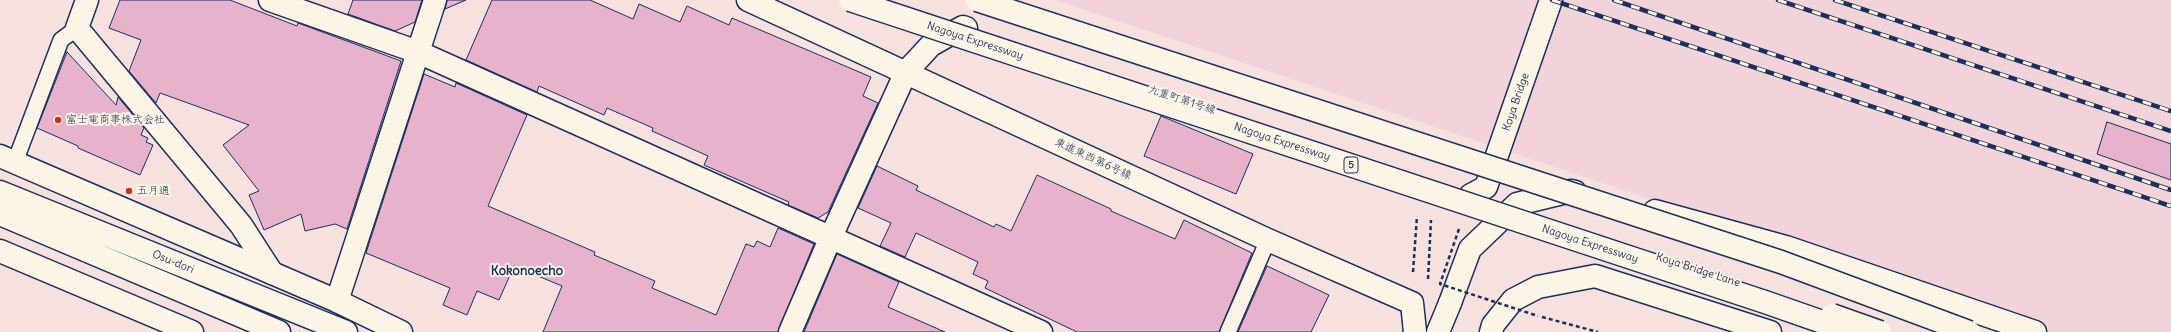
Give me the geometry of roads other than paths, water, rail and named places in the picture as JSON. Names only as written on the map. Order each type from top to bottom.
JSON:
[{"type":"main road","points":[[87,0],[77,28],[241,225],[272,274]]},
{"type":"main road","points":[[270,0],[418,52],[830,239],[1041,332]]},
{"type":"main road","points":[[337,301],[435,0]]},
{"type":"main road","name":"東進東西第6号線","points":[[748,0],[1268,240],[1412,303],[1415,332]]},
{"type":"main road","name":"Nagoya Expressway","points":[[850,0],[1851,332]]},
{"type":"main road","points":[[977,0],[1781,262],[1969,332]]},
{"type":"main road","name":"Koya Bridge","points":[[1470,195],[1486,187],[1551,0]]},
{"type":"main road","name":"九重町第1号線","points":[[790,332],[830,239],[906,72],[931,46],[963,27],[1470,195]]},
{"type":"main road","points":[[8,159],[337,301],[401,332]]},
{"type":"main road","points":[[1438,332],[1470,248],[1517,204],[1571,191],[1631,204],[1786,247],[2035,332]]},
{"type":"main road","name":"Osu-dori","points":[[0,192],[346,332]]},
{"type":"main road","name":"Koya Bridge Lane","points":[[1470,195],[1880,332]]},
{"type":"main road","name":"Osu-dori","points":[[0,214],[279,332]]},
{"type":"main road","points":[[0,251],[188,331]]},
{"type":"main road","points":[[1491,332],[1493,325],[1513,300],[1538,286],[1595,276],[1763,330]]},
{"type":"lane","points":[[8,159],[61,40],[77,28]]},
{"type":"lane","points":[[1228,332],[1268,240]]},
{"type":"railway","points":[[1552,0],[2171,206]]},
{"type":"railway","points":[[1614,0],[2171,190]]},
{"type":"railway","points":[[1778,0],[2171,131]]},
{"type":"railway","points":[[1835,0],[2171,111]]},
{"type":"place","name":"富士電商事株式会社","points":[[58,120]]},
{"type":"place","name":"五月通","points":[[129,191]]},
{"type":"district","name":"Kokonoecho","points":[[527,271]]}]
